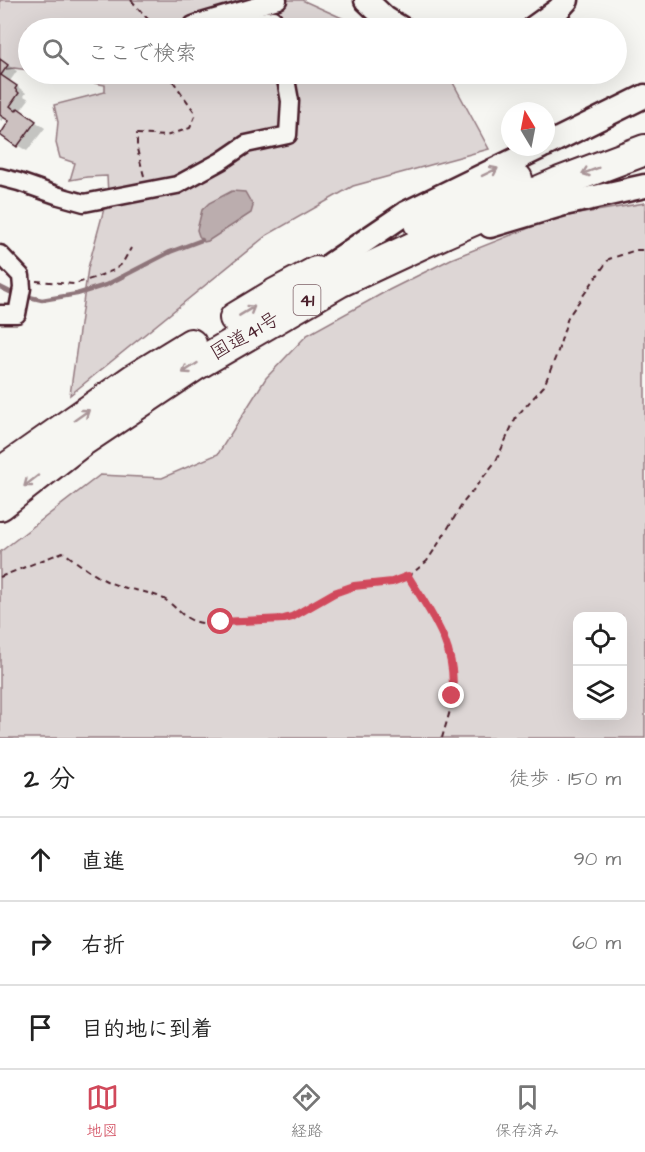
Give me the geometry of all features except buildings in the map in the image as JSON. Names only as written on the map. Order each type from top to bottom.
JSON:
[{"type":"highway","name":"国道41号","points":[[0,505],[82,441],[335,273],[465,200],[594,147],[645,129]]},
{"type":"highway","name":"国道41号","points":[[1,471],[134,379],[275,294],[444,233],[549,187],[645,150]]},
{"type":"main road","points":[[354,0],[364,8],[390,15]]},
{"type":"main road","points":[[366,0],[390,15]]},
{"type":"main road","points":[[546,18],[567,0]]},
{"type":"main road","points":[[555,141],[645,96]]},
{"type":"main road","points":[[335,273],[406,213],[523,156]]},
{"type":"main road","points":[[335,273],[436,249],[488,226],[574,201],[645,186]]},
{"type":"street","points":[[215,18],[278,0]]},
{"type":"street","points":[[0,177],[84,203],[177,184],[221,162],[246,144],[288,135],[290,101],[287,84]]},
{"type":"street","points":[[0,254],[21,289],[17,314],[0,314]]},
{"type":"path","points":[[131,0],[146,18]]},
{"type":"path","points":[[146,191],[137,149],[137,134],[166,136],[189,128],[196,114],[175,84]]},
{"type":"path","points":[[21,289],[33,280],[74,284],[94,278],[122,264],[131,248]]},
{"type":"path","points":[[0,577],[63,552],[90,573],[121,587],[147,592],[164,600],[192,622],[203,623],[284,619],[292,617],[334,593],[354,586],[392,582],[408,576],[427,561],[463,503],[496,461],[516,417],[544,386],[568,317],[609,259],[636,250],[645,250]]},
{"type":"path","points":[[408,576],[438,626],[450,655],[454,683],[451,710],[442,738]]},
{"type":"shaded area","points":[[0,0],[302,0],[342,18],[18,18],[18,69],[0,70]]},
{"type":"shaded area","points":[[100,84],[454,84],[489,149],[353,186],[267,235],[70,395],[88,268],[108,194],[107,176],[70,180],[75,163],[60,158],[56,143],[58,122],[54,105],[105,92],[105,85]]},
{"type":"shaded area","points":[[232,191],[245,192],[253,206],[251,213],[204,242],[197,230],[202,210],[209,203]]},
{"type":"shaded area","points":[[645,203],[645,738],[0,738],[0,552],[100,475],[162,478],[218,454],[266,378],[307,335],[451,259],[554,218]]},
{"type":"waterway","points":[[25,296],[42,300],[77,294],[106,285],[170,252],[202,240]]},
{"type":"waterway","points":[[0,287],[17,295]]},
{"type":"route","points":[[221,622],[284,619],[292,617],[334,593],[354,586],[392,582],[408,576],[438,626],[450,655],[454,683],[452,696]]}]
